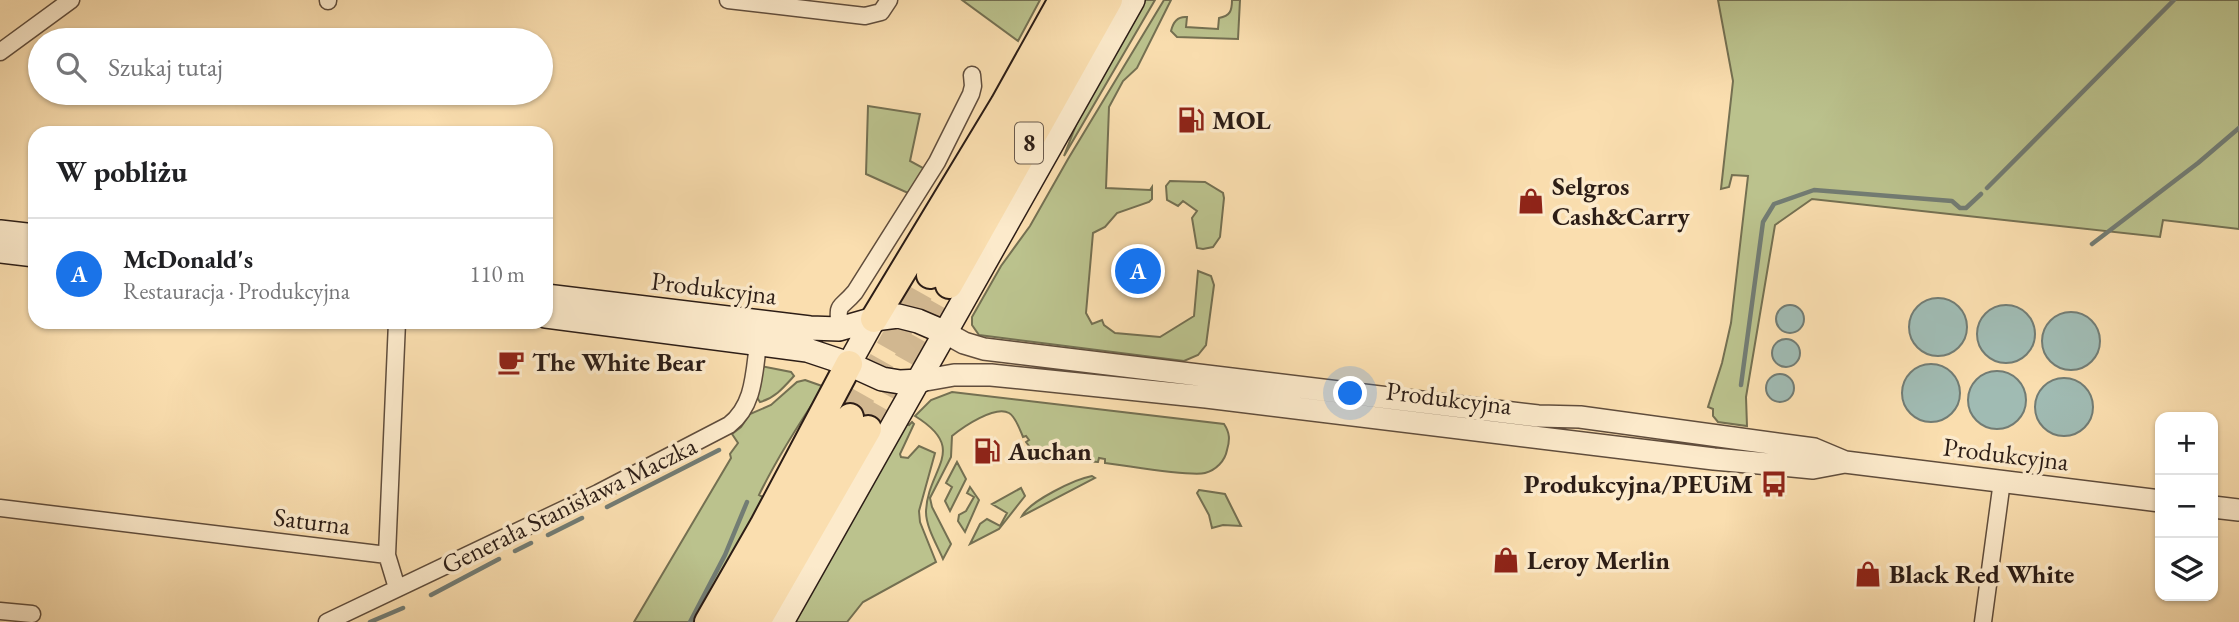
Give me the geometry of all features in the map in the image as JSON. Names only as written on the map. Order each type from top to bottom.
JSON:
[{"type":"highway","points":[[874,319],[1004,104],[1062,0]]},
{"type":"highway","name":"8","points":[[1086,0],[940,280],[1109,0]]},
{"type":"highway","points":[[708,622],[763,526],[849,364]]},
{"type":"highway","points":[[732,622],[859,423],[757,622]]},
{"type":"main road","points":[[782,622],[1133,0]]},
{"type":"main road","points":[[0,232],[28,235]]},
{"type":"main road","points":[[0,251],[28,254]]},
{"type":"main road","name":"Produkcyjna","points":[[553,299],[810,328],[839,329],[874,319],[898,316],[946,333]]},
{"type":"main road","name":"Produkcyjna","points":[[553,317],[807,350],[882,379],[920,381]]},
{"type":"main road","points":[[849,364],[874,319]]},
{"type":"street","points":[[33,28],[71,0]]},
{"type":"street","points":[[728,0],[865,16],[885,6]]},
{"type":"street","points":[[0,52],[28,31]]},
{"type":"street","points":[[839,329],[840,306],[855,292],[937,162],[971,94],[974,86],[972,75]]},
{"type":"street","name":"Saturna","points":[[0,508],[387,555],[397,329]]},
{"type":"street","name":"Produkcyjna","points":[[946,333],[964,343],[984,349],[1538,416],[1580,417],[1814,449],[1845,462],[2155,500]]},
{"type":"street","name":"Generała Stanisława Maczka","points":[[327,622],[598,493],[729,425],[744,411],[751,388],[758,344]]},
{"type":"street","name":"Produkcyjna","points":[[920,381],[954,375],[991,375],[1206,397],[1813,468],[1845,462]]},
{"type":"street","points":[[1686,454],[1692,432]]},
{"type":"street","points":[[1983,622],[2002,481]]},
{"type":"street","points":[[2218,508],[2239,510]]},
{"type":"street","points":[[387,555],[397,588]]},
{"type":"street","points":[[0,611],[32,614]]},
{"type":"green space","points":[[962,0],[1040,0],[1018,41]]},
{"type":"green space","points":[[1145,0],[1155,0],[1064,156],[1078,120]]},
{"type":"green space","points":[[1164,0],[1171,0],[1137,68],[1123,81],[1109,107],[1106,188],[1150,190],[1152,187],[1152,199],[1117,213],[1105,227],[1093,233],[1086,313],[1092,324],[1102,320],[1104,325],[1115,333],[1160,337],[1194,316],[1198,271],[1211,276],[1214,285],[1206,345],[1198,355],[1184,361],[979,335],[972,325],[972,317],[1001,266],[1030,226]]},
{"type":"green space","points":[[1232,0],[1240,0],[1238,39],[1177,37],[1171,31],[1176,20],[1184,17],[1187,17],[1186,27],[1218,29],[1219,18],[1230,12]]},
{"type":"green space","points":[[1718,0],[2239,0],[2239,229],[2163,220],[2160,237],[1812,199],[1775,225],[1746,397],[1747,426],[1718,422],[1713,416],[1713,409],[1708,407],[1731,323],[1748,176],[1732,175],[1729,187],[1721,189],[1733,81]]},
{"type":"green space","points":[[868,106],[920,114],[910,161],[925,169],[908,193],[866,174]]},
{"type":"green space","points":[[1170,181],[1205,182],[1223,193],[1220,237],[1213,247],[1197,248],[1192,218],[1197,211],[1183,201],[1178,206],[1167,200],[1166,186]]},
{"type":"green space","points":[[761,366],[791,372],[794,376],[775,395],[760,402],[756,396]]},
{"type":"green space","points":[[805,380],[822,386],[821,391],[766,481],[759,495],[763,497],[755,515],[700,622],[634,622],[731,458],[730,454],[738,443],[732,434],[750,414],[771,405],[797,382]]},
{"type":"green space","points":[[952,392],[1224,424],[1229,443],[1224,458],[1213,470],[1197,474],[1105,463],[1105,459],[1099,458],[1098,462],[1058,459],[1039,454],[1032,449],[1026,442],[1029,440],[1026,436],[1023,437],[1009,413],[1003,411],[988,414],[952,436],[951,457],[930,498],[951,544],[943,559],[930,530],[926,512],[943,450],[940,439],[931,428],[915,416],[931,400]]},
{"type":"green space","points":[[906,424],[914,424],[901,457],[908,458],[919,446],[935,453],[919,511],[920,522],[936,562],[863,602],[847,622],[794,622]]},
{"type":"green space","points":[[957,462],[966,479],[950,511],[945,501],[952,487],[946,483]]},
{"type":"green space","points":[[1092,476],[1095,478],[1022,516],[1034,504],[1054,492]]},
{"type":"green space","points":[[970,487],[979,500],[965,532],[958,521],[959,515],[966,511],[974,497],[967,493]]},
{"type":"green space","points":[[1021,488],[1025,496],[999,529],[970,544],[980,524],[987,519],[1000,526],[1007,513],[992,504]]},
{"type":"green space","points":[[1199,490],[1225,494],[1241,526],[1223,525],[1212,528],[1209,515],[1197,493]]},
{"type":"water","points":[[1932,298],[1944,298],[1959,306],[1967,321],[1967,333],[1959,348],[1944,356],[1932,356],[1917,348],[1909,333],[1909,321],[1917,306]]},
{"type":"water","points":[[1790,305],[1800,309],[1804,319],[1800,329],[1790,333],[1780,329],[1776,319],[1780,309]]},
{"type":"water","points":[[2000,305],[2012,305],[2027,313],[2035,328],[2035,340],[2027,355],[2012,363],[2000,363],[1985,355],[1977,340],[1977,328],[1985,313]]},
{"type":"water","points":[[2065,312],[2077,312],[2092,320],[2100,335],[2100,347],[2092,362],[2077,370],[2065,370],[2050,362],[2042,347],[2042,335],[2050,320]]},
{"type":"water","points":[[1786,339],[1796,343],[1800,353],[1796,363],[1786,367],[1776,363],[1772,353],[1776,343]]},
{"type":"water","points":[[1925,364],[1937,364],[1952,372],[1960,387],[1960,399],[1952,414],[1937,422],[1925,422],[1910,414],[1902,399],[1902,387],[1910,372]]},
{"type":"water","points":[[1991,371],[2003,371],[2018,379],[2026,394],[2026,406],[2018,421],[2003,429],[1991,429],[1976,421],[1968,406],[1968,394],[1976,379]]},
{"type":"water","points":[[1780,374],[1790,378],[1794,388],[1790,398],[1780,402],[1770,398],[1766,388],[1770,378]]},
{"type":"water","points":[[2058,378],[2070,378],[2085,386],[2093,401],[2093,413],[2085,428],[2070,436],[2058,436],[2043,428],[2035,413],[2035,401],[2043,386]]},
{"type":"waterway","points":[[1987,188],[2174,0]]},
{"type":"waterway","points":[[2092,244],[2239,128]]},
{"type":"waterway","points":[[1741,385],[1763,222],[1774,204],[1814,190],[1952,201],[1960,208],[1966,208],[1981,194]]},
{"type":"waterway","points":[[607,507],[719,450]]},
{"type":"waterway","points":[[690,622],[725,555],[747,502]]},
{"type":"waterway","points":[[548,535],[582,518]]},
{"type":"waterway","points":[[515,551],[531,543]]},
{"type":"waterway","points":[[431,595],[499,559]]},
{"type":"waterway","points":[[370,622],[403,608]]},
{"type":"tunnel","points":[[850,417],[930,275]]},
{"type":"tunnel","points":[[868,429],[949,285]]},
{"type":"place","name":"MOL","points":[[1191,120]]},
{"type":"place","name":"Selgros Cash&Carry","points":[[1531,201]]},
{"type":"place","name":"McDonald's","points":[[1138,271]]},
{"type":"place","name":"The White Bear","points":[[511,362]]},
{"type":"place","name":"Auchan","points":[[987,451]]},
{"type":"place","name":"Produkcyjna/PEUiM","points":[[1774,484]]},
{"type":"place","name":"Leroy Merlin","points":[[1506,560]]},
{"type":"place","name":"Black Red White","points":[[1868,574]]}]
